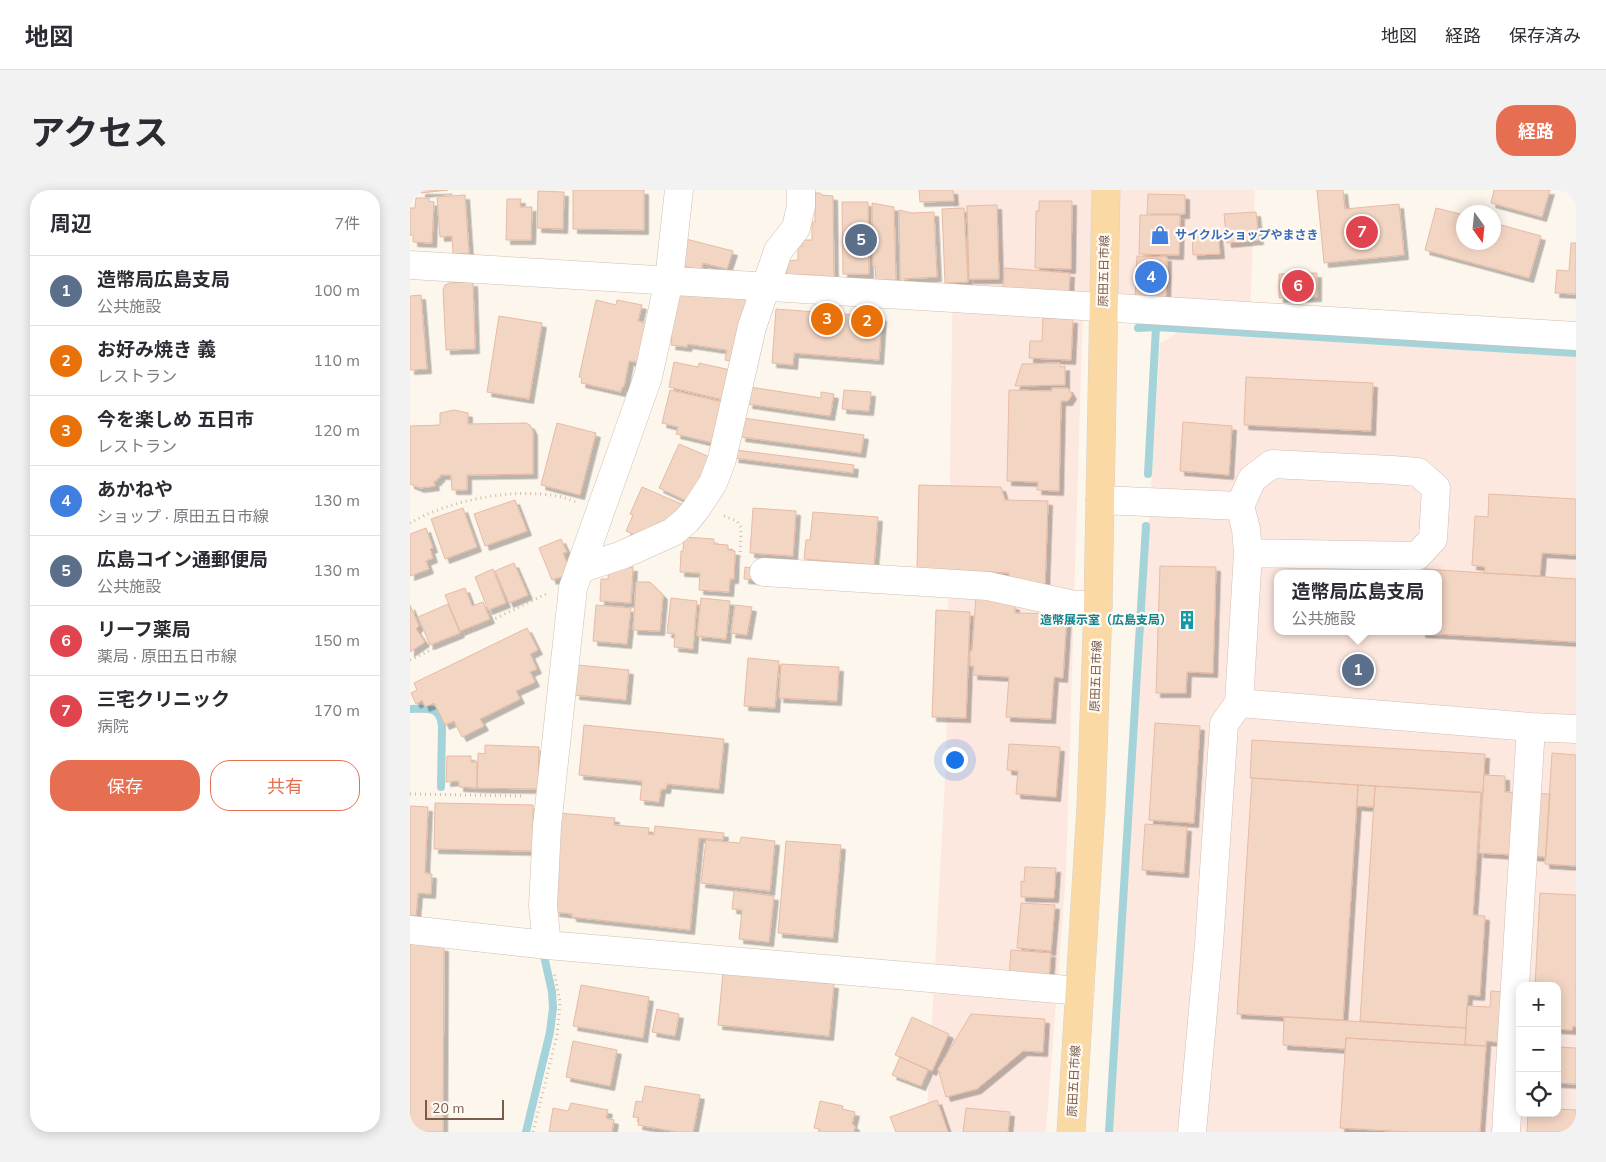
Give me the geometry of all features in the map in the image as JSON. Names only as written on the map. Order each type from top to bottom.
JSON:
[{"type":"main road","name":"原田五日市線","points":[[1071,1132],[1091,807],[1098,605],[1106,190]]},
{"type":"street","points":[[547,945],[543,906],[547,826],[573,588],[648,377],[669,280],[679,190]]},
{"type":"street","points":[[578,574],[673,532],[687,520],[712,483],[722,459],[752,327],[778,251],[796,228],[801,206],[801,190]]},
{"type":"street","points":[[410,265],[1576,336]]},
{"type":"street","points":[[1192,1132],[1209,944],[1224,724],[1239,703],[1248,553],[1246,528],[1240,506],[1252,479],[1272,464],[1418,472],[1436,488],[1433,539],[1417,556],[1248,553]]},
{"type":"street","points":[[1100,500],[1240,506]]},
{"type":"street","points":[[764,572],[988,586],[1074,605],[1098,605]]},
{"type":"street","points":[[1239,703],[1530,728],[1576,729]]},
{"type":"street","points":[[1506,1132],[1530,728]]},
{"type":"street","points":[[410,930],[547,945],[1080,991]]},
{"type":"path","points":[[410,523],[424,515],[471,500],[504,495],[557,496],[601,510]]},
{"type":"path","points":[[698,506],[737,521],[741,527],[740,561],[763,566],[764,572]]},
{"type":"path","points":[[410,660],[578,574]]},
{"type":"path","points":[[410,794],[550,797]]},
{"type":"path","points":[[533,1132],[557,1035],[560,1002],[547,945]]},
{"type":"shaded area","points":[[954,190],[1255,190],[1250,317],[1083,305],[1066,873],[1046,1132],[926,1132],[946,759]]},
{"type":"shaded area","points":[[1182,330],[1576,355],[1576,1132],[1111,1132],[1160,343]]},
{"type":"building","points":[[421,190],[448,190],[421,193]]},
{"type":"building","points":[[573,190],[644,190],[644,230],[573,229]]},
{"type":"building","points":[[919,190],[953,190],[954,201],[920,202]]},
{"type":"building","points":[[1317,190],[1343,190],[1345,209],[1399,204],[1404,255],[1324,263]]},
{"type":"building","points":[[1494,190],[1550,190],[1542,217],[1491,203]]},
{"type":"building","points":[[538,191],[564,192],[563,229],[537,228]]},
{"type":"building","points":[[815,193],[833,196],[834,278],[816,277],[815,275],[787,275],[786,261],[798,260],[798,246],[803,246],[802,240],[812,240],[812,222],[815,222]]},
{"type":"building","points":[[1148,194],[1185,195],[1185,214],[1147,214]]},
{"type":"building","points":[[465,195],[469,253],[453,254],[452,236],[440,237],[437,197]]},
{"type":"building","points":[[416,198],[429,198],[429,201],[434,202],[432,243],[413,242],[413,235],[410,235],[410,208],[415,208]]},
{"type":"building","points":[[507,199],[521,199],[520,207],[532,207],[531,240],[506,240]]},
{"type":"building","points":[[1039,201],[1072,201],[1071,269],[1035,268],[1036,211],[1039,211]]},
{"type":"building","points":[[842,202],[868,202],[869,274],[843,274]]},
{"type":"building","points":[[872,203],[894,207],[896,280],[876,280],[875,266],[873,266]]},
{"type":"building","points":[[997,205],[999,279],[969,279],[967,206]]},
{"type":"building","points":[[964,208],[968,282],[945,283],[942,209]]},
{"type":"building","points":[[1436,208],[1456,213],[1456,250],[1501,250],[1501,225],[1541,236],[1529,278],[1425,250]]},
{"type":"building","points":[[899,210],[912,213],[934,212],[937,277],[900,279]]},
{"type":"building","points":[[1256,212],[1259,240],[1227,243],[1224,214]]},
{"type":"building","name":"サイクルショップやまさき","points":[[1140,215],[1180,215],[1179,255],[1139,254]]},
{"type":"building","points":[[1218,233],[1220,254],[1193,255],[1192,234]]},
{"type":"building","points":[[686,239],[733,251],[727,269],[703,263],[701,271],[678,264]]},
{"type":"building","points":[[1571,243],[1576,243],[1576,294],[1555,293],[1557,270],[1569,271]]},
{"type":"building","points":[[1137,256],[1167,257],[1166,299],[1135,298]]},
{"type":"building","points":[[1004,268],[1070,273],[1069,294],[1003,290]]},
{"type":"building","points":[[1317,273],[1317,297],[1279,298],[1279,274]]},
{"type":"building","points":[[473,282],[475,349],[446,350],[443,290],[445,285],[449,283]]},
{"type":"building","points":[[675,293],[753,299],[737,362],[725,360],[727,350],[688,344],[687,347],[671,345],[672,338],[667,338]]},
{"type":"building","points":[[421,295],[427,369],[410,370],[410,296]]},
{"type":"building","points":[[596,300],[616,305],[617,300],[642,305],[638,321],[646,323],[637,362],[629,361],[624,387],[622,387],[621,392],[581,383],[582,378],[579,377]]},
{"type":"building","points":[[776,309],[882,317],[879,360],[794,353],[793,365],[772,363]]},
{"type":"building","points":[[499,316],[542,323],[529,399],[487,392]]},
{"type":"building","points":[[1043,318],[1073,319],[1071,360],[1029,358],[1030,341],[1042,341]]},
{"type":"building","points":[[674,362],[698,367],[699,363],[735,371],[728,401],[669,387]]},
{"type":"building","points":[[1060,363],[1060,367],[1065,366],[1065,385],[1015,386],[1022,364]]},
{"type":"building","points":[[1246,377],[1373,383],[1371,431],[1244,425]]},
{"type":"building","points":[[750,387],[821,398],[821,392],[834,394],[830,416],[748,404]]},
{"type":"building","points":[[1052,388],[1068,388],[1072,395],[1068,401],[1061,401],[1059,491],[1037,490],[1038,482],[1007,481],[1009,390],[1052,391]]},
{"type":"building","points":[[670,390],[727,403],[718,444],[676,434],[678,427],[662,423]]},
{"type":"building","points":[[844,390],[871,392],[869,411],[842,409]]},
{"type":"building","points":[[454,410],[468,413],[468,424],[526,423],[530,425],[533,431],[533,474],[467,475],[467,490],[452,490],[451,475],[440,475],[437,481],[434,481],[435,486],[420,488],[410,484],[410,426],[440,425],[440,413]]},
{"type":"building","points":[[743,418],[864,435],[861,453],[741,437]]},
{"type":"building","points":[[1183,422],[1232,426],[1229,475],[1180,471]]},
{"type":"building","points":[[557,423],[596,433],[580,495],[541,485]]},
{"type":"building","points":[[679,444],[712,458],[691,503],[659,488]]},
{"type":"building","points":[[736,450],[854,465],[853,473],[734,458]]},
{"type":"building","points":[[919,485],[1001,487],[1005,500],[1048,501],[1045,588],[1009,580],[1009,573],[917,568]]},
{"type":"building","points":[[642,487],[686,506],[668,526],[645,539],[626,531],[633,515],[630,514]]},
{"type":"building","points":[[1489,494],[1576,499],[1576,555],[1542,553],[1540,576],[1484,573],[1485,567],[1472,565],[1475,516],[1488,517]]},
{"type":"building","points":[[515,500],[527,531],[485,546],[474,514]]},
{"type":"building","points":[[463,508],[477,547],[445,559],[431,519]]},
{"type":"building","points":[[753,508],[796,511],[793,556],[750,553]]},
{"type":"building","points":[[813,512],[878,517],[874,565],[804,559],[806,540],[810,540]]},
{"type":"building","points":[[426,528],[433,548],[430,549],[433,558],[426,561],[429,569],[410,576],[410,534]]},
{"type":"building","points":[[684,537],[714,539],[714,544],[728,545],[728,550],[735,551],[734,579],[730,579],[729,592],[699,590],[700,573],[680,572]]},
{"type":"building","points":[[561,539],[567,552],[563,553],[570,571],[567,575],[552,580],[539,548]]},
{"type":"building","points":[[514,563],[528,595],[509,603],[495,571]]},
{"type":"building","points":[[609,566],[633,567],[631,603],[600,601],[601,579],[608,579]]},
{"type":"building","name":"造幣展示室（広島支局）","points":[[1160,566],[1216,567],[1213,673],[1187,672],[1186,693],[1156,693]]},
{"type":"building","points":[[745,567],[758,569],[757,580],[744,579]]},
{"type":"building","points":[[493,569],[506,603],[488,610],[475,577]]},
{"type":"building","points":[[1442,570],[1576,579],[1576,642],[1442,634]]},
{"type":"building","points":[[636,582],[650,582],[663,595],[660,631],[633,630]]},
{"type":"building","points":[[465,588],[472,606],[483,602],[490,619],[460,631],[445,595]]},
{"type":"building","points":[[976,595],[1015,606],[1015,613],[1067,614],[1063,678],[1054,677],[1051,719],[1006,717],[1009,677],[973,675],[974,666],[970,666],[970,651],[972,651]]},
{"type":"building","points":[[671,598],[697,601],[693,649],[674,647],[675,634],[667,633]]},
{"type":"building","points":[[701,598],[730,601],[726,639],[697,636]]},
{"type":"building","points":[[448,604],[460,633],[430,645],[418,617]]},
{"type":"building","points":[[410,605],[419,626],[416,629],[425,642],[410,652]]},
{"type":"building","points":[[596,605],[631,608],[627,644],[593,641]]},
{"type":"building","points":[[735,605],[752,607],[747,635],[731,633]]},
{"type":"building","points":[[936,610],[970,612],[966,718],[932,717]]},
{"type":"building","points":[[527,628],[538,650],[530,654],[537,669],[530,672],[535,682],[516,691],[520,699],[480,719],[484,726],[462,737],[454,721],[445,725],[434,703],[425,707],[422,700],[416,704],[411,693],[417,690],[414,683]]},
{"type":"building","points":[[748,658],[779,661],[775,708],[744,706]]},
{"type":"building","points":[[781,664],[839,667],[837,701],[779,698]]},
{"type":"building","points":[[578,665],[629,670],[626,700],[575,695]]},
{"type":"building","points":[[1155,723],[1200,726],[1194,823],[1149,820]]},
{"type":"building","points":[[584,725],[724,739],[719,789],[667,784],[666,789],[661,789],[659,802],[640,800],[642,781],[579,775]]},
{"type":"building","points":[[1252,740],[1485,754],[1483,793],[1250,778]]},
{"type":"building","points":[[1009,744],[1060,747],[1056,797],[1016,794],[1018,771],[1007,770]]},
{"type":"building","points":[[485,745],[539,747],[538,789],[477,788],[478,753],[485,754]]},
{"type":"building","points":[[1552,753],[1576,755],[1576,866],[1545,864]]},
{"type":"building","points":[[447,756],[471,756],[471,762],[477,762],[477,788],[459,787],[459,781],[446,782]]},
{"type":"building","points":[[1484,775],[1505,776],[1505,792],[1550,794],[1546,857],[1479,853]]},
{"type":"building","points":[[1252,778],[1358,785],[1343,1020],[1237,1014]]},
{"type":"building","points":[[1358,785],[1375,786],[1374,807],[1357,806]]},
{"type":"building","points":[[1375,786],[1481,792],[1473,915],[1485,916],[1480,996],[1468,995],[1466,1028],[1360,1021]]},
{"type":"building","points":[[435,803],[533,805],[533,851],[434,849]]},
{"type":"building","points":[[410,806],[428,807],[425,873],[432,874],[431,894],[418,893],[416,916],[410,915]]},
{"type":"building","points":[[559,813],[615,818],[614,825],[649,828],[648,834],[654,835],[655,826],[724,833],[723,840],[699,838],[690,930],[572,917],[572,914],[555,912]]},
{"type":"building","points":[[1145,824],[1187,827],[1184,873],[1142,870]]},
{"type":"building","points":[[741,837],[775,841],[770,891],[701,883],[706,840],[740,843]]},
{"type":"building","points":[[786,841],[841,845],[833,938],[778,933]]},
{"type":"building","points":[[1025,867],[1056,868],[1054,898],[1021,897],[1021,881],[1024,882]]},
{"type":"building","points":[[734,891],[774,896],[769,942],[739,939],[742,910],[732,909]]},
{"type":"building","points":[[1540,893],[1576,895],[1576,1027],[1573,1026],[1572,1030],[1561,1029],[1561,982],[1535,982]]},
{"type":"building","points":[[1021,903],[1055,905],[1051,951],[1017,948]]},
{"type":"building","points":[[410,944],[444,947],[443,1132],[410,1132]]},
{"type":"building","points":[[1011,950],[1051,953],[1049,979],[1009,976]]},
{"type":"building","points":[[723,973],[834,984],[829,1036],[718,1025]]},
{"type":"building","points":[[581,985],[649,997],[643,1038],[573,1026]]},
{"type":"building","points":[[1491,991],[1516,993],[1516,1044],[1486,1041],[1486,1046],[1465,1045],[1467,1006],[1490,1007]]},
{"type":"building","points":[[657,1009],[679,1014],[675,1036],[652,1032]]},
{"type":"building","points":[[971,1014],[1045,1019],[1043,1052],[1023,1051],[977,1089],[946,1097],[938,1069]]},
{"type":"building","points":[[912,1017],[949,1034],[932,1071],[895,1055]]},
{"type":"building","points":[[1284,1017],[1466,1028],[1465,1045],[1346,1038],[1345,1049],[1283,1045]]},
{"type":"building","points":[[1346,1038],[1486,1046],[1480,1132],[1410,1132],[1340,1128]]},
{"type":"building","points":[[573,1041],[617,1050],[610,1086],[566,1077]]},
{"type":"building","points":[[1561,1047],[1576,1048],[1576,1084],[1561,1083]]},
{"type":"building","points":[[900,1057],[928,1070],[921,1086],[892,1075]]},
{"type":"building","points":[[645,1086],[700,1095],[693,1132],[677,1132],[638,1125],[639,1118],[633,1117],[636,1101],[642,1102]]},
{"type":"building","points":[[937,1100],[948,1132],[896,1132],[890,1117]]},
{"type":"building","points":[[820,1101],[843,1106],[842,1109],[855,1112],[852,1124],[855,1126],[854,1132],[819,1132],[820,1129],[814,1128]]},
{"type":"building","points":[[571,1103],[608,1110],[606,1118],[614,1120],[612,1132],[549,1132],[553,1108],[568,1111]]},
{"type":"building","points":[[966,1108],[1010,1112],[1008,1132],[963,1132]]},
{"type":"building","points":[[1561,1109],[1576,1110],[1576,1132],[1527,1132],[1528,1117],[1561,1117]]},
{"type":"waterway","points":[[1156,327],[1576,353]]},
{"type":"waterway","points":[[1138,328],[1156,327],[1148,474]]},
{"type":"waterway","points":[[1109,1132],[1146,526]]},
{"type":"waterway","points":[[410,709],[435,711],[441,719],[441,787]]},
{"type":"waterway","points":[[526,1132],[550,1032],[553,1008],[552,992],[544,956]]},
{"type":"place","name":"三宅クリニック","points":[[1362,232]]},
{"type":"place","name":"サイクルショップやまさき","points":[[1160,235]]},
{"type":"place","name":"広島コイン通郵便局","points":[[861,240]]},
{"type":"place","name":"あかねや","points":[[1151,277]]},
{"type":"place","name":"リーフ薬局","points":[[1298,286]]},
{"type":"place","name":"今を楽しめ 五日市","points":[[827,319]]},
{"type":"place","name":"お好み焼き 義","points":[[867,321]]},
{"type":"place","name":"造幣展示室（広島支局）","points":[[1187,620]]},
{"type":"place","name":"造幣局広島支局","points":[[1358,670]]}]
